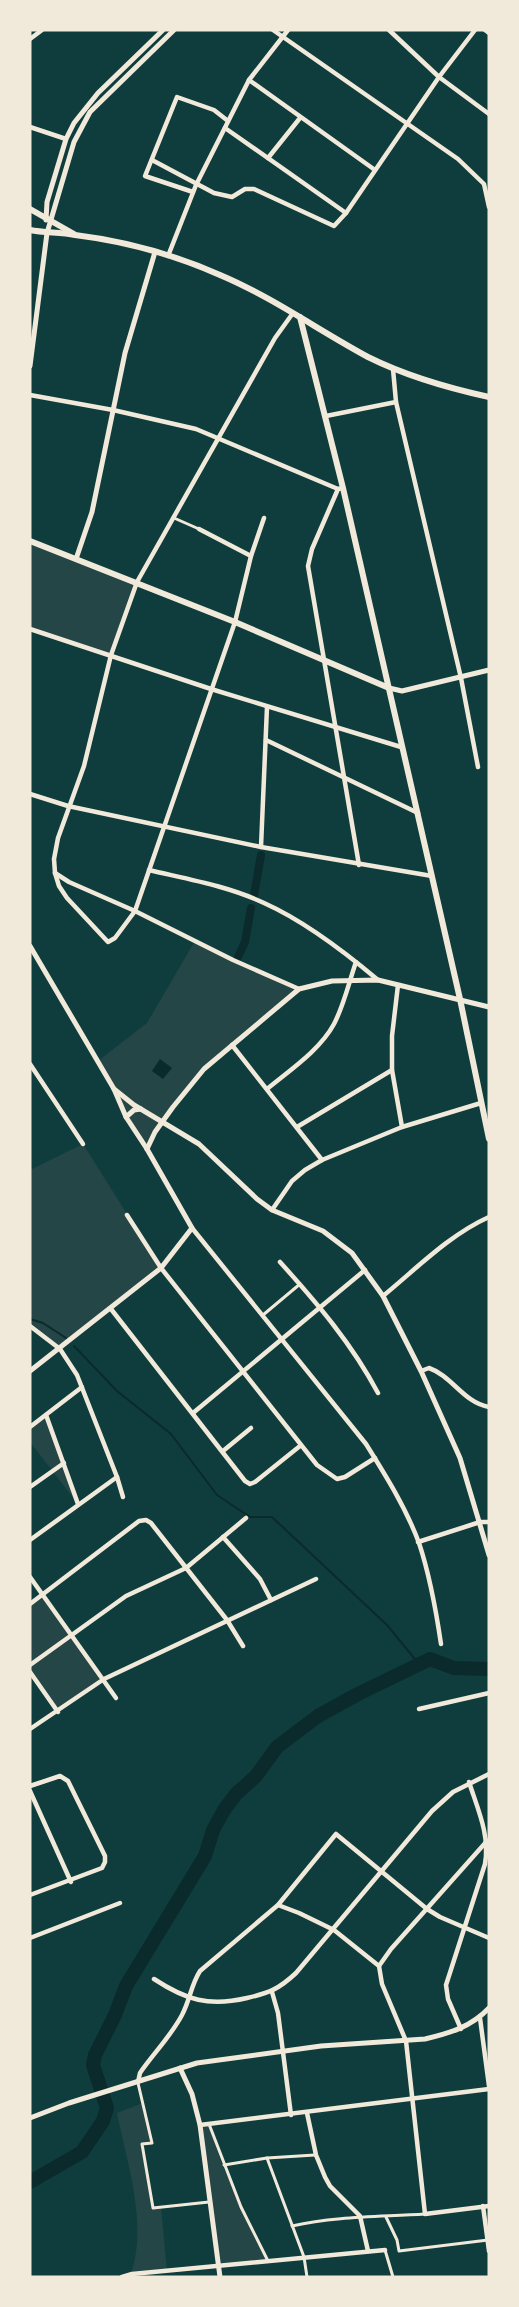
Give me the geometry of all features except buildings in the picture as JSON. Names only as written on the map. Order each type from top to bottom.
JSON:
[{"type":"main road","points":[[30,209],[75,234]]},
{"type":"main road","points":[[30,230],[75,234],[155,252],[219,274],[258,293],[393,369],[440,385],[489,397]]},
{"type":"main road","points":[[300,317],[327,416],[341,489],[418,813],[489,1139]]},
{"type":"main road","points":[[30,541],[137,582],[325,659],[389,688]]},
{"type":"street","points":[[30,39],[42,30]]},
{"type":"street","points":[[30,366],[47,233],[47,202],[66,139],[84,108],[163,30]]},
{"type":"street","points":[[48,219],[71,150],[86,120],[103,99],[173,30]]},
{"type":"street","points":[[273,30],[458,159],[484,184],[489,207]]},
{"type":"street","points":[[168,256],[196,185],[249,80],[288,30]]},
{"type":"street","points":[[389,30],[439,77],[489,114]]},
{"type":"street","points":[[152,160],[196,185],[226,196],[232,196],[245,189],[254,189],[334,226],[346,213],[439,77],[475,30]]},
{"type":"street","points":[[485,30],[489,33]]},
{"type":"street","points":[[249,80],[375,170]]},
{"type":"street","points":[[193,192],[146,178],[145,174],[177,97],[214,110],[228,121]]},
{"type":"street","points":[[268,158],[300,117]]},
{"type":"street","points":[[30,128],[66,139]]},
{"type":"street","points":[[225,128],[346,213]]},
{"type":"street","points":[[76,559],[92,512],[128,342],[155,252]]},
{"type":"street","points":[[264,518],[251,556],[234,622],[162,826],[135,911],[112,942],[104,940],[58,886],[54,873],[54,860],[68,806],[91,739],[111,656],[137,582],[275,338],[293,313]]},
{"type":"street","points":[[393,369],[396,402],[460,678],[478,767]]},
{"type":"street","points":[[30,395],[113,410],[196,429],[341,489],[312,549],[308,566],[359,865]]},
{"type":"street","points":[[327,416],[396,402]]},
{"type":"street","points":[[174,518],[251,556]]},
{"type":"street","points":[[30,629],[267,707],[401,747]]},
{"type":"street","points":[[389,688],[402,691],[489,670]]},
{"type":"street","points":[[261,847],[267,707]]},
{"type":"street","points":[[266,740],[418,813]]},
{"type":"street","points":[[30,794],[68,806],[261,847],[432,876]]},
{"type":"street","points":[[149,870],[219,887],[264,903],[282,912],[356,962],[378,980]]},
{"type":"street","points":[[54,873],[233,960],[299,989]]},
{"type":"street","points":[[30,946],[32,955],[114,1089],[126,1117],[192,1228],[366,1444],[397,1495],[418,1542],[432,1590],[441,1644]]},
{"type":"street","points":[[267,1089],[320,1043],[330,1031],[336,1021],[356,962]]},
{"type":"street","points":[[147,1149],[163,1121],[188,1086],[232,1045],[299,989],[314,984],[349,980],[378,980],[489,1007]]},
{"type":"street","points":[[398,985],[392,1036],[392,1070],[402,1127]]},
{"type":"street","points":[[232,1045],[322,1160]]},
{"type":"street","points":[[30,1064],[83,1144]]},
{"type":"street","points":[[297,1127],[392,1070]]},
{"type":"street","points":[[114,1089],[141,1109],[199,1144],[257,1199],[272,1210],[323,1231],[352,1253],[383,1296],[421,1371],[460,1458],[489,1555]]},
{"type":"street","points":[[272,1210],[292,1181],[322,1160],[402,1127],[481,1103]]},
{"type":"street","points":[[126,1117],[131,1112],[141,1109]]},
{"type":"street","points":[[127,1215],[161,1268],[317,1465],[337,1479],[345,1477],[375,1458]]},
{"type":"street","points":[[383,1296],[439,1250],[489,1217]]},
{"type":"street","points":[[30,1371],[161,1268],[192,1228]]},
{"type":"street","points":[[280,1262],[362,1363],[378,1393]]},
{"type":"street","points":[[193,1413],[365,1270]]},
{"type":"street","points":[[263,1315],[300,1284]]},
{"type":"street","points":[[111,1309],[250,1484],[300,1446]]},
{"type":"street","points":[[30,1326],[60,1348],[82,1387],[123,1497]]},
{"type":"street","points":[[421,1371],[429,1368],[438,1371],[472,1401],[489,1407]]},
{"type":"street","points":[[30,1427],[82,1387]]},
{"type":"street","points":[[46,1415],[78,1504]]},
{"type":"street","points":[[223,1452],[251,1428]]},
{"type":"street","points":[[30,1487],[64,1463]]},
{"type":"street","points":[[30,1540],[117,1477]]},
{"type":"street","points":[[30,1665],[126,1596],[186,1568],[246,1518]]},
{"type":"street","points":[[30,1604],[139,1521],[146,1520],[152,1523],[227,1620],[243,1646]]},
{"type":"street","points":[[418,1542],[480,1522],[489,1522]]},
{"type":"street","points":[[223,1537],[260,1579],[271,1600]]},
{"type":"street","points":[[30,1577],[116,1698]]},
{"type":"street","points":[[30,1729],[104,1679],[316,1579]]},
{"type":"street","points":[[30,1672],[58,1712]]},
{"type":"street","points":[[419,1709],[489,1693]]},
{"type":"street","points":[[154,1979],[189,1998],[222,2002],[272,1992],[289,1979],[334,1930],[432,1811],[453,1792],[489,1774]]},
{"type":"street","points":[[30,1786],[60,1776],[68,1781],[105,1856],[102,1868],[71,1882],[30,1895]]},
{"type":"street","points":[[461,2029],[448,1999],[446,1985],[485,1864],[487,1840],[469,1782]]},
{"type":"street","points":[[30,1791],[71,1882]]},
{"type":"street","points":[[209,2202],[153,2208],[142,2144],[152,2143],[138,2082],[140,2073],[177,2025],[189,1998],[193,1981],[200,1971],[278,1905],[336,1834],[427,1909],[489,1938]]},
{"type":"street","points":[[379,1966],[391,1949],[487,1840]]},
{"type":"street","points":[[30,1938],[120,1903]]},
{"type":"street","points":[[278,1905],[334,1930],[379,1966],[382,1984],[406,2041],[425,2214]]},
{"type":"street","points":[[272,1992],[278,2013],[291,2115]]},
{"type":"street","points":[[30,2118],[180,2068],[217,2060],[321,2046],[425,2039],[461,2029],[480,2018],[489,2008]]},
{"type":"street","points":[[200,2125],[308,2113],[489,2088],[480,2018]]},
{"type":"street","points":[[180,2068],[192,2094],[200,2125],[220,2277]]},
{"type":"street","points":[[308,2113],[316,2155],[330,2186],[360,2216],[368,2252]]},
{"type":"street","points":[[209,2124],[241,2207],[268,2261]]},
{"type":"street","points":[[224,2165],[267,2158],[316,2155]]},
{"type":"street","points":[[267,2158],[304,2257],[307,2277]]},
{"type":"street","points":[[292,2226],[312,2221],[360,2216],[425,2214],[486,2206],[489,2251]]},
{"type":"street","points":[[386,2217],[397,2240],[399,2251],[488,2240]]},
{"type":"street","points":[[122,2277],[132,2274],[167,2274],[304,2257],[385,2250],[393,2277]]},
{"type":"shaded area","points":[[30,541],[137,582],[111,655],[30,629]]},
{"type":"shaded area","points":[[195,941],[302,991],[238,1038],[204,1070],[180,1098],[147,1149],[98,1061],[147,1023]]},
{"type":"shaded area","points":[[160,1059],[172,1068],[163,1079],[152,1071]]},
{"type":"shaded area","points":[[83,1144],[161,1268],[60,1349],[30,1326],[30,1170]]},
{"type":"shaded area","points":[[46,1415],[78,1504],[30,1442],[30,1427]]},
{"type":"shaded area","points":[[44,1594],[104,1679],[58,1712],[30,1672],[30,1604]]},
{"type":"shaded area","points":[[143,2103],[152,2143],[142,2144],[153,2208],[161,2207],[167,2272],[122,2277],[131,2274],[136,2255],[137,2214],[117,2113]]},
{"type":"shaded area","points":[[209,2124],[222,2165],[268,2261],[219,2267],[200,2125]]},
{"type":"waterway","points":[[254,895],[261,855]]},
{"type":"waterway","points":[[238,957],[245,942],[251,908]]},
{"type":"waterway","points":[[30,1319],[43,1323],[66,1338]]},
{"type":"waterway","points":[[74,1346],[117,1391],[171,1434],[217,1495],[250,1517],[272,1517],[387,1625],[419,1664]]},
{"type":"waterway","points":[[30,2182],[82,2152],[103,2121],[107,2108],[93,2065],[95,2055],[115,2015],[126,1986],[205,1856],[213,1830],[224,1810],[236,1794],[256,1776],[277,1747],[318,1716],[430,1659],[454,1668],[489,1669]]}]
